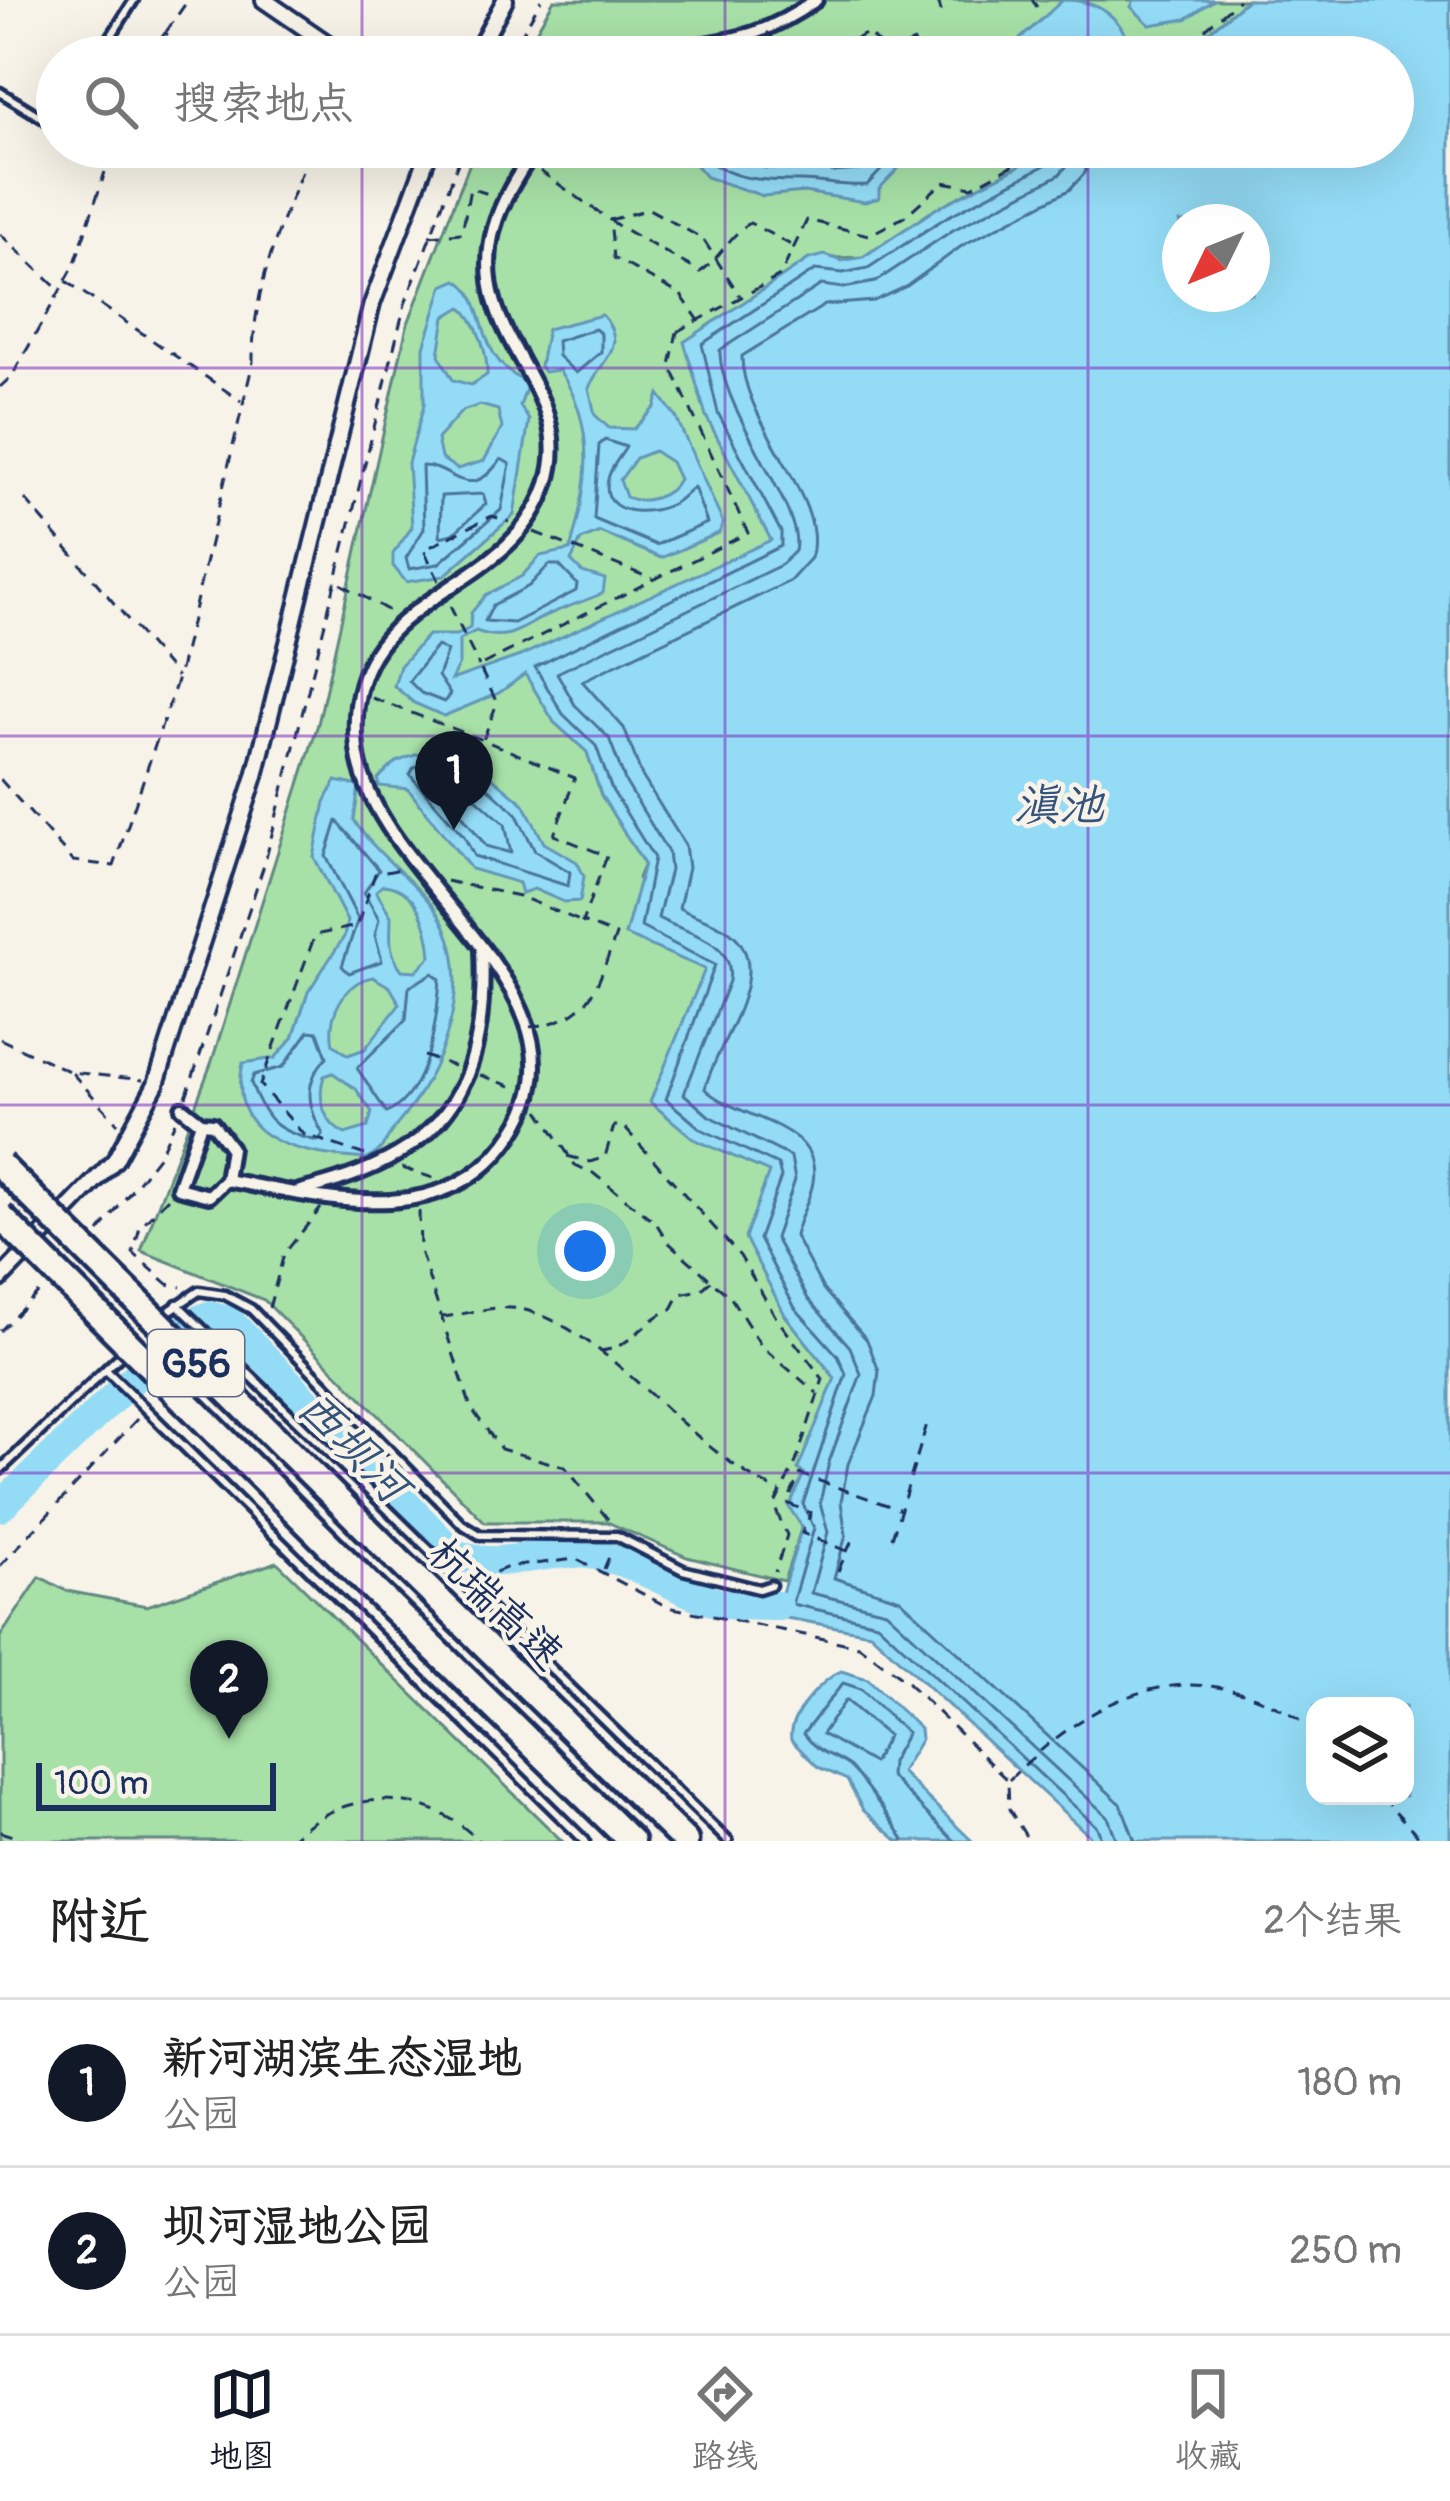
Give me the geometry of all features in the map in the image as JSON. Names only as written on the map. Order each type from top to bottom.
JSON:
[{"type":"highway","name":"杭瑞高速","points":[[0,1166],[685,1841]]},
{"type":"highway","name":"杭瑞高速","points":[[0,1216],[631,1841]]},
{"type":"street","points":[[264,0],[316,36]]},
{"type":"street","points":[[485,36],[505,0]]},
{"type":"street","points":[[755,36],[816,0]]},
{"type":"street","points":[[0,1279],[82,1196],[133,1133],[156,1084],[255,776],[372,304],[423,168]]},
{"type":"street","points":[[226,1180],[362,1201],[417,1199],[458,1187],[510,1138],[535,1096],[535,1026],[482,946],[416,867],[375,808],[357,748],[365,695],[381,645],[403,618],[530,530],[548,479],[553,431],[535,382],[500,327],[489,262],[499,216],[523,168]]},
{"type":"street","points":[[293,1192],[356,1178],[388,1162],[436,1124],[471,1071],[484,1005],[482,946]]},
{"type":"street","points":[[182,1108],[201,1123],[213,1124],[232,1148],[226,1180],[209,1196],[178,1188],[201,1123]]},
{"type":"lane","points":[[111,36],[134,0]]},
{"type":"lane","points":[[0,92],[36,113]]},
{"type":"lane","points":[[147,1330],[174,1302],[199,1291],[225,1295],[259,1318],[462,1524],[480,1535],[616,1539],[682,1570],[759,1589],[771,1585]]},
{"type":"lane","points":[[174,1302],[209,1331],[728,1841]]},
{"type":"lane","points":[[0,1470],[133,1343]]},
{"type":"lane","points":[[106,1370],[585,1841]]},
{"type":"path","points":[[163,36],[188,0]]},
{"type":"path","points":[[521,36],[541,0]]},
{"type":"path","points":[[938,0],[944,19]]},
{"type":"path","points":[[1032,0],[1036,7]]},
{"type":"path","points":[[1197,36],[1239,0]]},
{"type":"path","points":[[767,32],[771,36]]},
{"type":"path","points":[[165,33],[169,36]]},
{"type":"path","points":[[0,387],[66,281],[106,168]]},
{"type":"path","points":[[0,779],[73,861],[114,866],[178,678],[253,362],[253,325],[276,235],[303,168]]},
{"type":"path","points":[[535,168],[610,220],[700,272],[717,260],[734,233],[750,223],[794,247]]},
{"type":"path","points":[[479,666],[748,533],[670,365],[677,332],[780,276],[790,264],[807,220],[869,235],[904,218],[943,182],[972,187],[1008,168]]},
{"type":"path","points":[[429,236],[462,233],[470,188],[491,197],[501,180]]},
{"type":"path","points":[[610,220],[649,209],[703,239],[741,298]]},
{"type":"path","points":[[610,220],[614,258],[681,295],[700,323]]},
{"type":"path","points":[[0,234],[25,263],[60,291]]},
{"type":"path","points":[[66,281],[242,402]]},
{"type":"path","points":[[25,499],[178,678]]},
{"type":"path","points":[[443,590],[424,550],[493,516],[656,580]]},
{"type":"path","points":[[530,530],[542,519]]},
{"type":"path","points":[[338,582],[403,618]]},
{"type":"path","points":[[436,607],[448,601],[497,703],[483,740]]},
{"type":"path","points":[[374,685],[365,695],[575,778],[554,835],[607,856],[582,922]]},
{"type":"path","points":[[416,867],[375,874],[357,926],[315,935],[260,1085],[303,1135],[458,1187]]},
{"type":"path","points":[[456,898],[440,883],[519,896],[616,934],[592,998],[563,1023],[535,1026],[541,1039]]},
{"type":"path","points":[[0,1039],[71,1072],[156,1084]]},
{"type":"path","points":[[424,1056],[535,1096],[545,1126],[567,1156],[656,1223],[668,1242],[713,1279],[762,1347],[819,1394]]},
{"type":"path","points":[[71,1072],[110,1119],[133,1133]]},
{"type":"path","points":[[531,1123],[538,1107]]},
{"type":"path","points":[[567,1156],[598,1161],[605,1157],[614,1126],[623,1126],[740,1256],[777,1318],[823,1379],[774,1506]]},
{"type":"path","points":[[178,1188],[140,1227],[133,1253],[168,1284],[199,1291]]},
{"type":"path","points":[[417,1199],[420,1250],[458,1382],[490,1438],[514,1456],[565,1467],[605,1511],[616,1539],[604,1571]]},
{"type":"path","points":[[259,1318],[271,1307],[284,1254],[322,1207],[307,1205]]},
{"type":"path","points":[[597,1351],[626,1343],[654,1316],[672,1309],[680,1294],[701,1290],[713,1279]]},
{"type":"path","points":[[441,1317],[484,1306],[534,1312],[597,1351],[665,1413],[736,1462],[748,1478],[782,1491]]},
{"type":"path","points":[[0,1566],[148,1407]]},
{"type":"path","points":[[892,1538],[927,1424]]},
{"type":"path","points":[[787,1503],[800,1474],[901,1510]]},
{"type":"path","points":[[774,1506],[787,1503],[811,1513],[802,1533],[847,1551]]},
{"type":"path","points":[[771,1585],[787,1535],[774,1506]]},
{"type":"path","points":[[838,1571],[855,1534]]},
{"type":"path","points":[[467,1585],[508,1567],[576,1559],[645,1597],[686,1613],[859,1646],[905,1680],[1008,1781],[1009,1809],[1029,1841]]},
{"type":"path","points":[[1008,1781],[1055,1734],[1111,1700],[1168,1684],[1228,1687],[1280,1705],[1306,1723]]},
{"type":"path","points":[[289,1841],[324,1814],[388,1797],[433,1808],[478,1841]]},
{"type":"path","points":[[1390,1805],[1424,1841]]},
{"type":"path","points":[[0,1832],[28,1841]]},
{"type":"green space","points":[[554,0],[1247,0],[1203,36],[533,36]]},
{"type":"green space","points":[[468,168],[1015,168],[937,208],[863,257],[809,259],[685,342],[706,416],[772,540],[554,722],[587,752],[601,795],[644,864],[638,878],[705,969],[694,1139],[770,1172],[785,1315],[835,1378],[799,1470],[804,1472],[802,1526],[784,1581],[687,1557],[607,1522],[485,1522],[264,1300],[141,1251],[212,1061],[318,724],[407,326]]},
{"type":"green space","points":[[277,1562],[562,1841],[0,1841],[0,1637],[40,1577],[67,1591],[147,1606]]},
{"type":"water","points":[[1063,0],[1100,8],[1126,36],[1023,36]]},
{"type":"water","points":[[1134,0],[1214,0],[1186,19],[1150,25],[1131,7]]},
{"type":"water","name":"滇池","points":[[1247,0],[1450,0],[1450,1841],[1095,1841],[870,1633],[775,1616],[802,1527],[789,1507],[804,1473],[798,1469],[835,1378],[785,1315],[745,1238],[769,1172],[694,1139],[650,1102],[705,969],[625,935],[644,864],[601,795],[587,752],[554,722],[525,674],[499,693],[444,716],[414,703],[394,686],[400,666],[428,635],[456,635],[470,628],[471,613],[486,595],[522,576],[540,556],[570,550],[585,481],[585,436],[572,392],[559,370],[544,372],[540,366],[547,329],[602,315],[613,344],[589,388],[595,415],[609,428],[634,429],[655,407],[659,394],[676,417],[723,523],[719,533],[661,558],[600,532],[581,540],[571,561],[582,572],[605,579],[603,593],[509,634],[476,631],[459,640],[459,664],[451,680],[520,656],[771,540],[706,416],[684,342],[809,259],[863,257],[937,208],[1015,168],[1414,168],[1414,36],[1203,36]],"holes":[[[654,451],[671,462],[679,479],[669,491],[656,498],[626,497],[620,480],[636,458]]]},
{"type":"water","points":[[698,168],[899,168],[879,189],[879,198],[865,202],[804,192],[763,196],[706,177]]},
{"type":"water","points":[[457,280],[467,289],[498,359],[528,383],[520,406],[529,420],[514,515],[444,576],[406,582],[393,566],[393,554],[412,527],[408,463],[424,405],[424,347],[443,286]],"holes":[[[461,307],[477,329],[487,367],[487,375],[471,385],[453,380],[439,355],[445,317]],[[480,405],[498,410],[502,428],[484,461],[457,469],[441,458],[437,439],[462,411]]]},
{"type":"water","points":[[458,749],[524,804],[544,843],[577,862],[584,876],[580,901],[564,902],[534,889],[522,893],[519,883],[471,869],[408,789],[379,786],[378,779],[396,762]]},
{"type":"water","points":[[336,781],[359,786],[354,820],[436,912],[453,952],[456,978],[448,1032],[426,1083],[380,1149],[366,1159],[319,1153],[275,1140],[246,1112],[241,1090],[243,1063],[275,1058],[293,1038],[308,992],[344,937],[347,921],[314,857],[325,802]],"holes":[[[383,885],[405,893],[424,921],[431,956],[416,971],[402,970],[394,956],[391,916],[376,891]],[[373,977],[390,987],[400,1004],[365,1049],[348,1055],[333,1044],[333,1022],[346,993]],[[333,1073],[356,1089],[372,1112],[368,1127],[345,1134],[331,1123],[322,1101],[324,1076]]]},
{"type":"water","points":[[841,1671],[868,1679],[920,1729],[921,1739],[901,1772],[972,1841],[898,1841],[863,1810],[847,1780],[818,1767],[791,1740],[794,1721],[807,1700]]},
{"type":"waterway","name":"西坝河","points":[[0,1507],[191,1323],[209,1316],[229,1321],[451,1551],[483,1561],[588,1554],[620,1561],[712,1601],[778,1606]]},
{"type":"place","name":"新河湖滨生态湿地","points":[[454,830]]},
{"type":"place","name":"坝河湿地公园","points":[[229,1739]]}]
